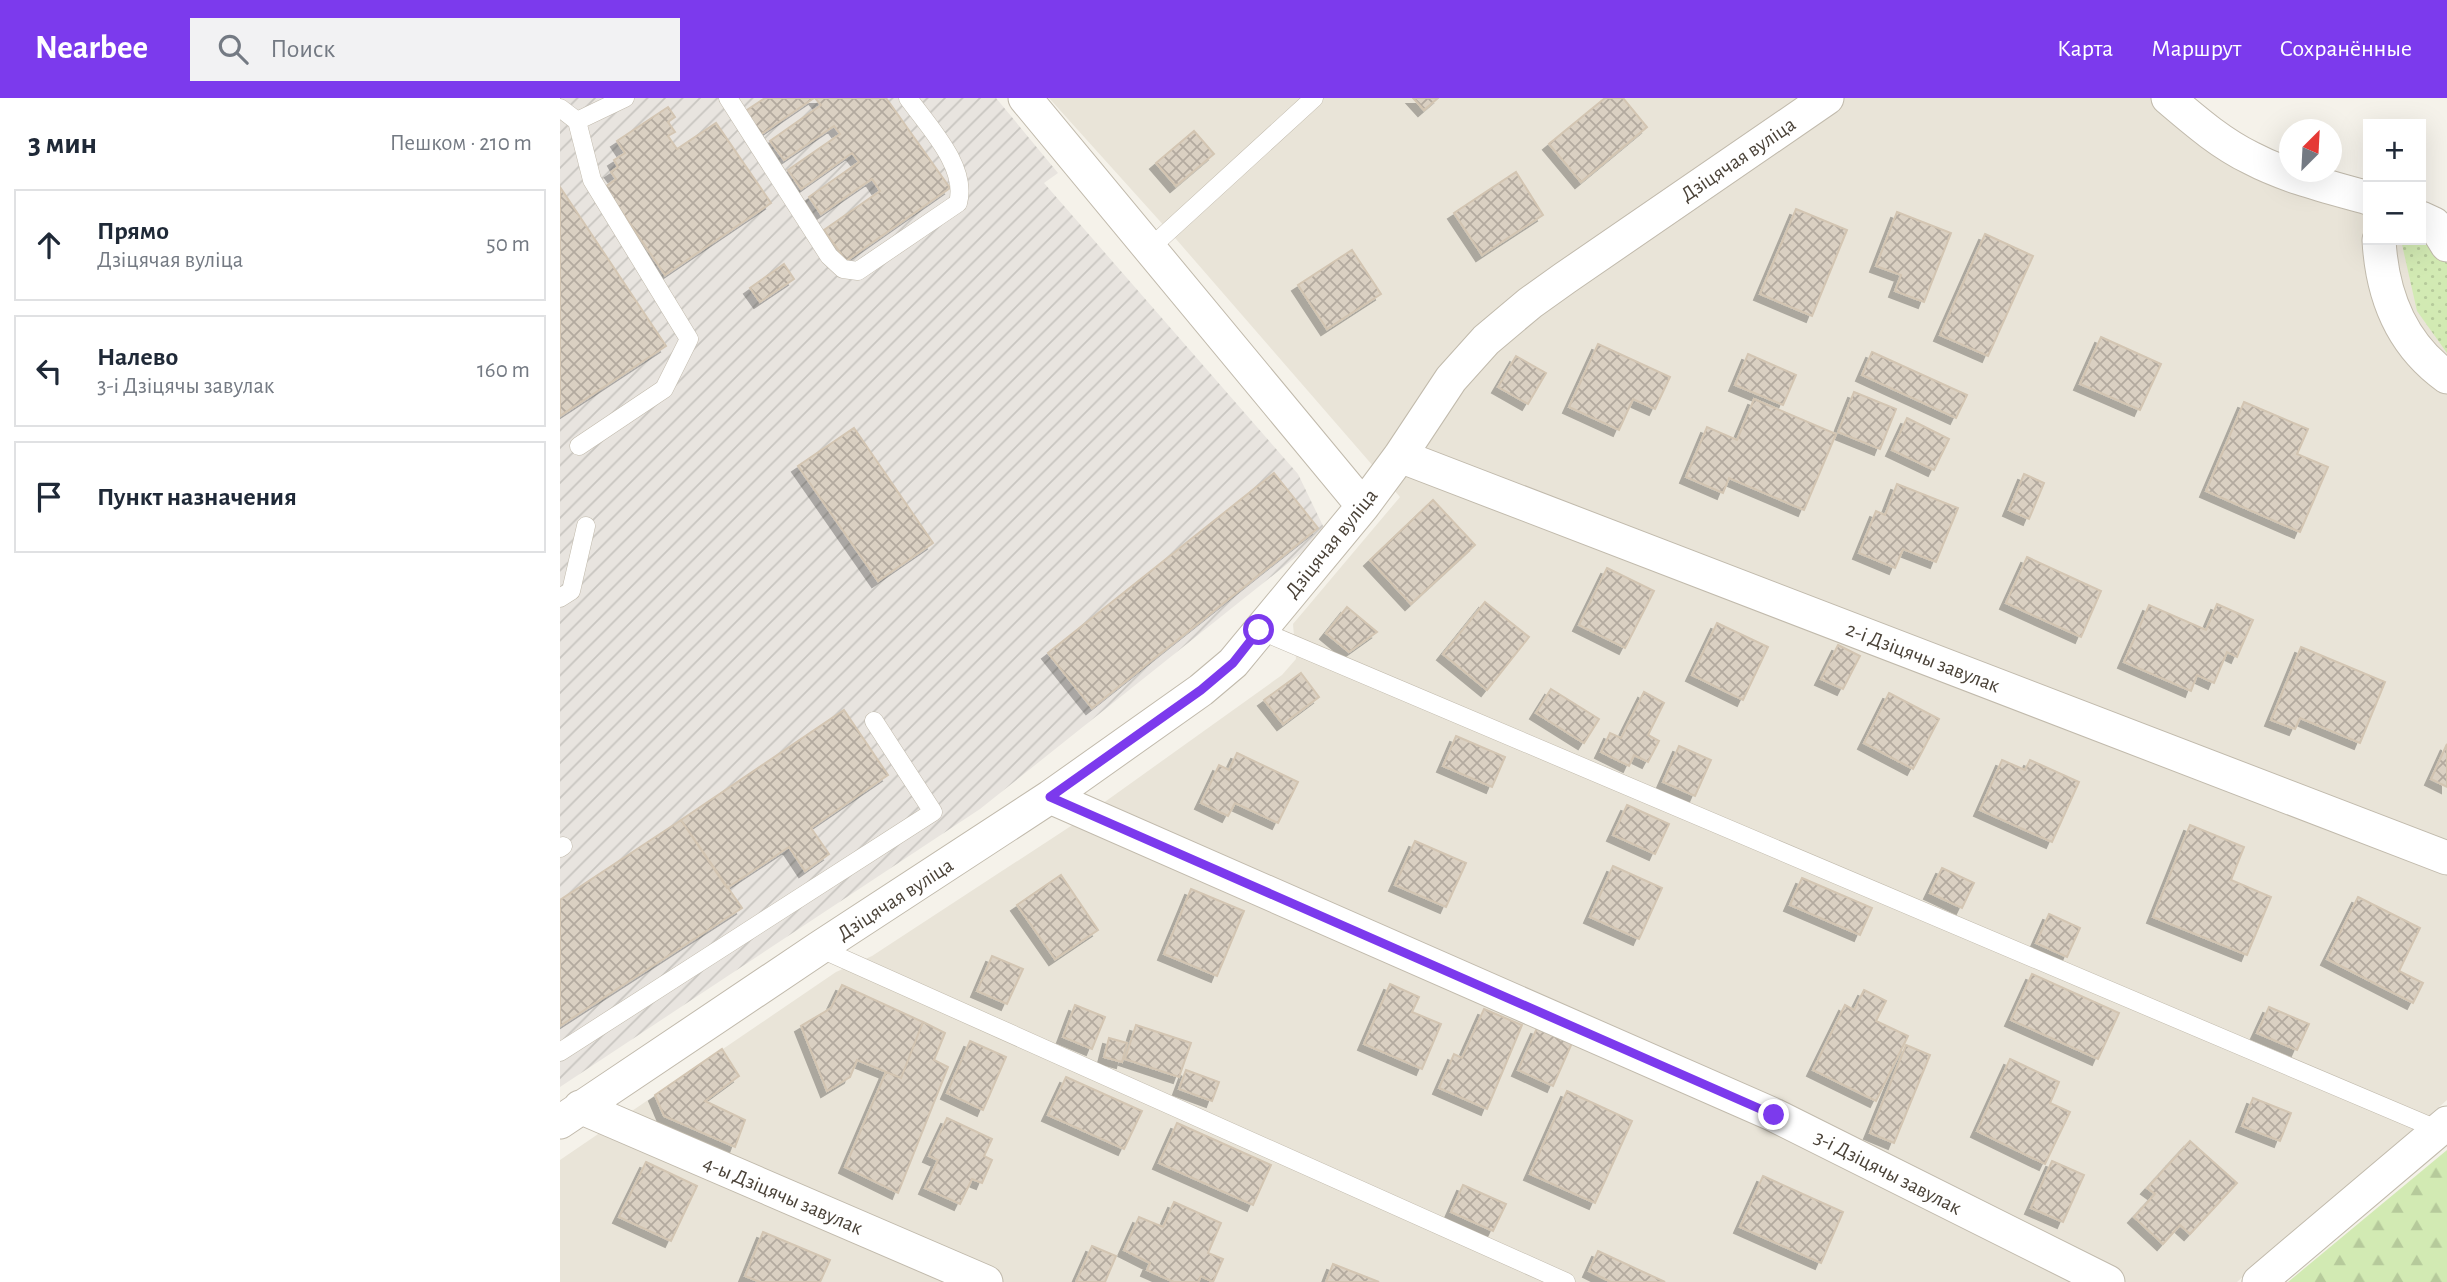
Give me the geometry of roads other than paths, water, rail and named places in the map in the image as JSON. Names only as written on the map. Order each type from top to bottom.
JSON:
[{"type":"street","points":[[1025,98],[1363,506]]},
{"type":"street","name":"Дзіцячая вуліца","points":[[570,1114],[1050,797],[1201,690],[1233,663],[1363,506],[1451,379],[1486,340],[1530,303],[1828,98]]},
{"type":"street","points":[[2168,98],[2214,135],[2251,159],[2301,178],[2363,197]]},
{"type":"street","points":[[2379,245],[2381,271],[2400,327],[2431,365],[2447,377]]},
{"type":"street","name":"2-і Дзіцячы завулак","points":[[1400,456],[2447,858]]},
{"type":"street","name":"3-і Дзіцячы завулак","points":[[1050,797],[1774,1115],[2108,1282]]},
{"type":"street","name":"4-ы Дзіцячы завулак","points":[[570,1114],[986,1282]]},
{"type":"street","points":[[2259,1282],[2443,1127]]},
{"type":"lane","points":[[577,121],[625,98]]},
{"type":"lane","points":[[728,98],[829,256],[843,269],[858,271],[958,203],[962,190],[956,166],[908,98]]},
{"type":"lane","points":[[1149,249],[1314,98]]},
{"type":"lane","points":[[560,108],[577,121],[592,180],[689,339],[664,389],[579,446]]},
{"type":"lane","points":[[560,598],[571,591],[586,526]]},
{"type":"lane","points":[[1259,630],[2443,1127]]},
{"type":"lane","points":[[560,1052],[933,812],[874,721]]},
{"type":"lane","points":[[819,948],[1566,1282]]}]
